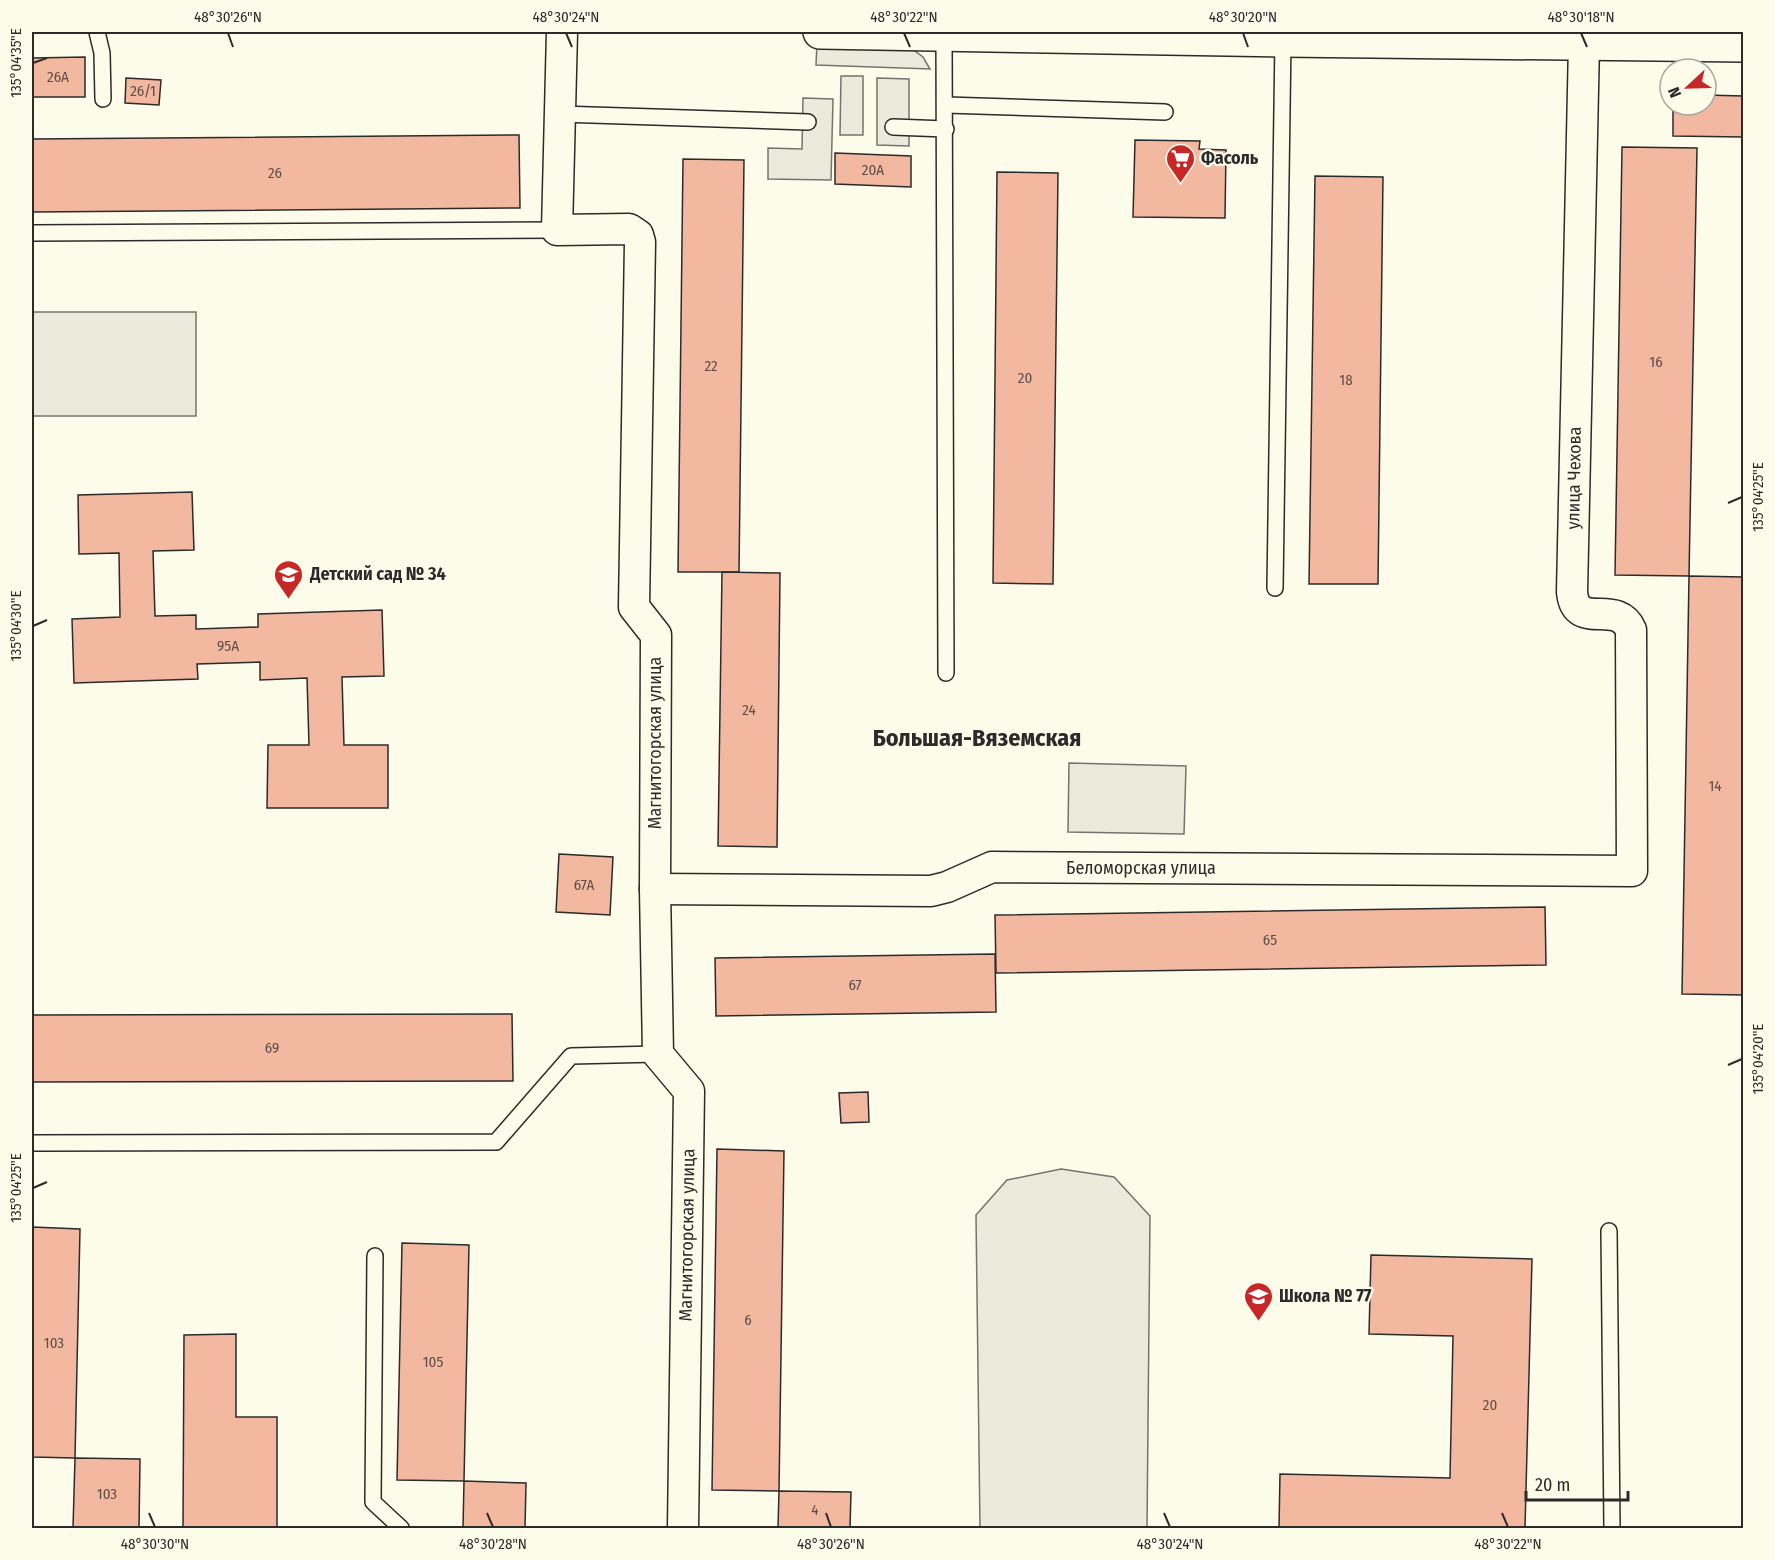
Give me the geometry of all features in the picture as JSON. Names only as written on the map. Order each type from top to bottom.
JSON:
[{"type":"street","points":[[557,230],[562,32]]},
{"type":"street","points":[[820,32],[1303,37],[1584,44],[1743,45]]},
{"type":"street","name":"улица Чехова","points":[[1584,44],[1572,592],[1576,608],[1582,612],[1618,615],[1631,630],[1632,871]]},
{"type":"street","name":"Магнитогорская улица","points":[[557,230],[629,230],[638,235],[640,242],[634,607],[656,635],[655,889],[658,1054],[689,1090],[683,1528]]},
{"type":"street","name":"Беломорская улица","points":[[655,889],[931,891],[947,887],[992,867],[1632,871]]},
{"type":"lane","points":[[97,32],[102,53],[103,99]]},
{"type":"lane","points":[[944,34],[946,673]]},
{"type":"lane","points":[[1275,588],[1303,37]]},
{"type":"lane","points":[[946,105],[1165,112]]},
{"type":"lane","points":[[560,114],[808,122]]},
{"type":"lane","points":[[892,127],[946,129]]},
{"type":"lane","points":[[32,233],[557,230]]},
{"type":"lane","points":[[32,1143],[496,1142],[571,1056],[658,1054]]},
{"type":"lane","points":[[1609,1232],[1612,1528]]},
{"type":"lane","points":[[375,1256],[373,1502],[401,1528]]},
{"type":"shaded area","points":[[817,43],[908,46],[923,57],[930,69],[816,65]]},
{"type":"shaded area","points":[[841,76],[863,76],[863,135],[840,135]]},
{"type":"shaded area","points":[[877,78],[909,79],[909,146],[877,145]]},
{"type":"shaded area","points":[[803,98],[833,99],[831,180],[768,179],[768,148],[802,149]]},
{"type":"shaded area","points":[[32,312],[196,312],[196,416],[32,416]]},
{"type":"shaded area","points":[[1069,763],[1186,766],[1184,834],[1068,832]]},
{"type":"shaded area","points":[[1061,1169],[1114,1177],[1150,1216],[1147,1528],[980,1528],[976,1215],[1007,1180]]},
{"type":"building","points":[[85,57],[85,97],[32,97],[32,58]]},
{"type":"building","points":[[126,78],[161,80],[159,105],[125,103]]},
{"type":"building","points":[[1718,95],[1743,96],[1743,137],[1673,136],[1673,117],[1718,117]]},
{"type":"building","points":[[519,135],[520,208],[32,212],[32,139]]},
{"type":"building","name":"Фасоль","points":[[1135,140],[1200,141],[1199,149],[1226,150],[1225,218],[1133,217]]},
{"type":"building","points":[[1622,147],[1697,148],[1689,576],[1615,575]]},
{"type":"building","points":[[835,153],[911,156],[911,187],[835,184]]},
{"type":"building","points":[[683,159],[744,160],[739,572],[678,572]]},
{"type":"building","points":[[997,172],[1058,173],[1053,584],[993,583]]},
{"type":"building","points":[[1315,176],[1383,177],[1378,584],[1309,584]]},
{"type":"building","points":[[192,492],[194,550],[153,551],[155,616],[196,615],[196,629],[258,627],[258,614],[382,610],[384,676],[342,677],[344,745],[388,745],[388,808],[267,808],[268,745],[309,745],[307,678],[260,680],[260,662],[197,664],[198,679],[74,683],[72,619],[120,617],[119,553],[79,554],[78,495]]},
{"type":"building","points":[[722,572],[780,573],[777,847],[718,846]]},
{"type":"building","points":[[1689,576],[1744,577],[1744,995],[1682,994]]},
{"type":"building","points":[[559,854],[613,857],[610,915],[556,912]]},
{"type":"building","points":[[1545,907],[1546,965],[996,973],[995,915]]},
{"type":"building","points":[[995,954],[996,1012],[716,1016],[715,958]]},
{"type":"building","points":[[512,1014],[513,1081],[32,1082],[32,1015]]},
{"type":"building","points":[[868,1092],[869,1122],[841,1123],[839,1093]]},
{"type":"building","points":[[717,1149],[784,1151],[779,1491],[712,1490]]},
{"type":"building","points":[[32,1227],[80,1229],[75,1458],[32,1457]]},
{"type":"building","points":[[402,1243],[469,1245],[464,1481],[397,1480]]},
{"type":"building","points":[[1371,1255],[1532,1259],[1525,1528],[1279,1528],[1280,1474],[1450,1478],[1453,1336],[1369,1334]]},
{"type":"building","points":[[236,1334],[236,1417],[277,1417],[277,1528],[183,1528],[184,1335]]},
{"type":"building","points":[[75,1458],[140,1459],[139,1528],[73,1528]]},
{"type":"building","points":[[464,1481],[526,1483],[525,1528],[463,1528]]},
{"type":"building","points":[[779,1491],[851,1492],[850,1528],[778,1528]]},
{"type":"place","name":"Фасоль","points":[[1180,184]]},
{"type":"place","name":"Детский сад № 34","points":[[289,600]]},
{"type":"place","name":"Школа № 77","points":[[1258,1322]]},
{"type":"district","name":"Большая-Вяземская","points":[[977,738]]}]
